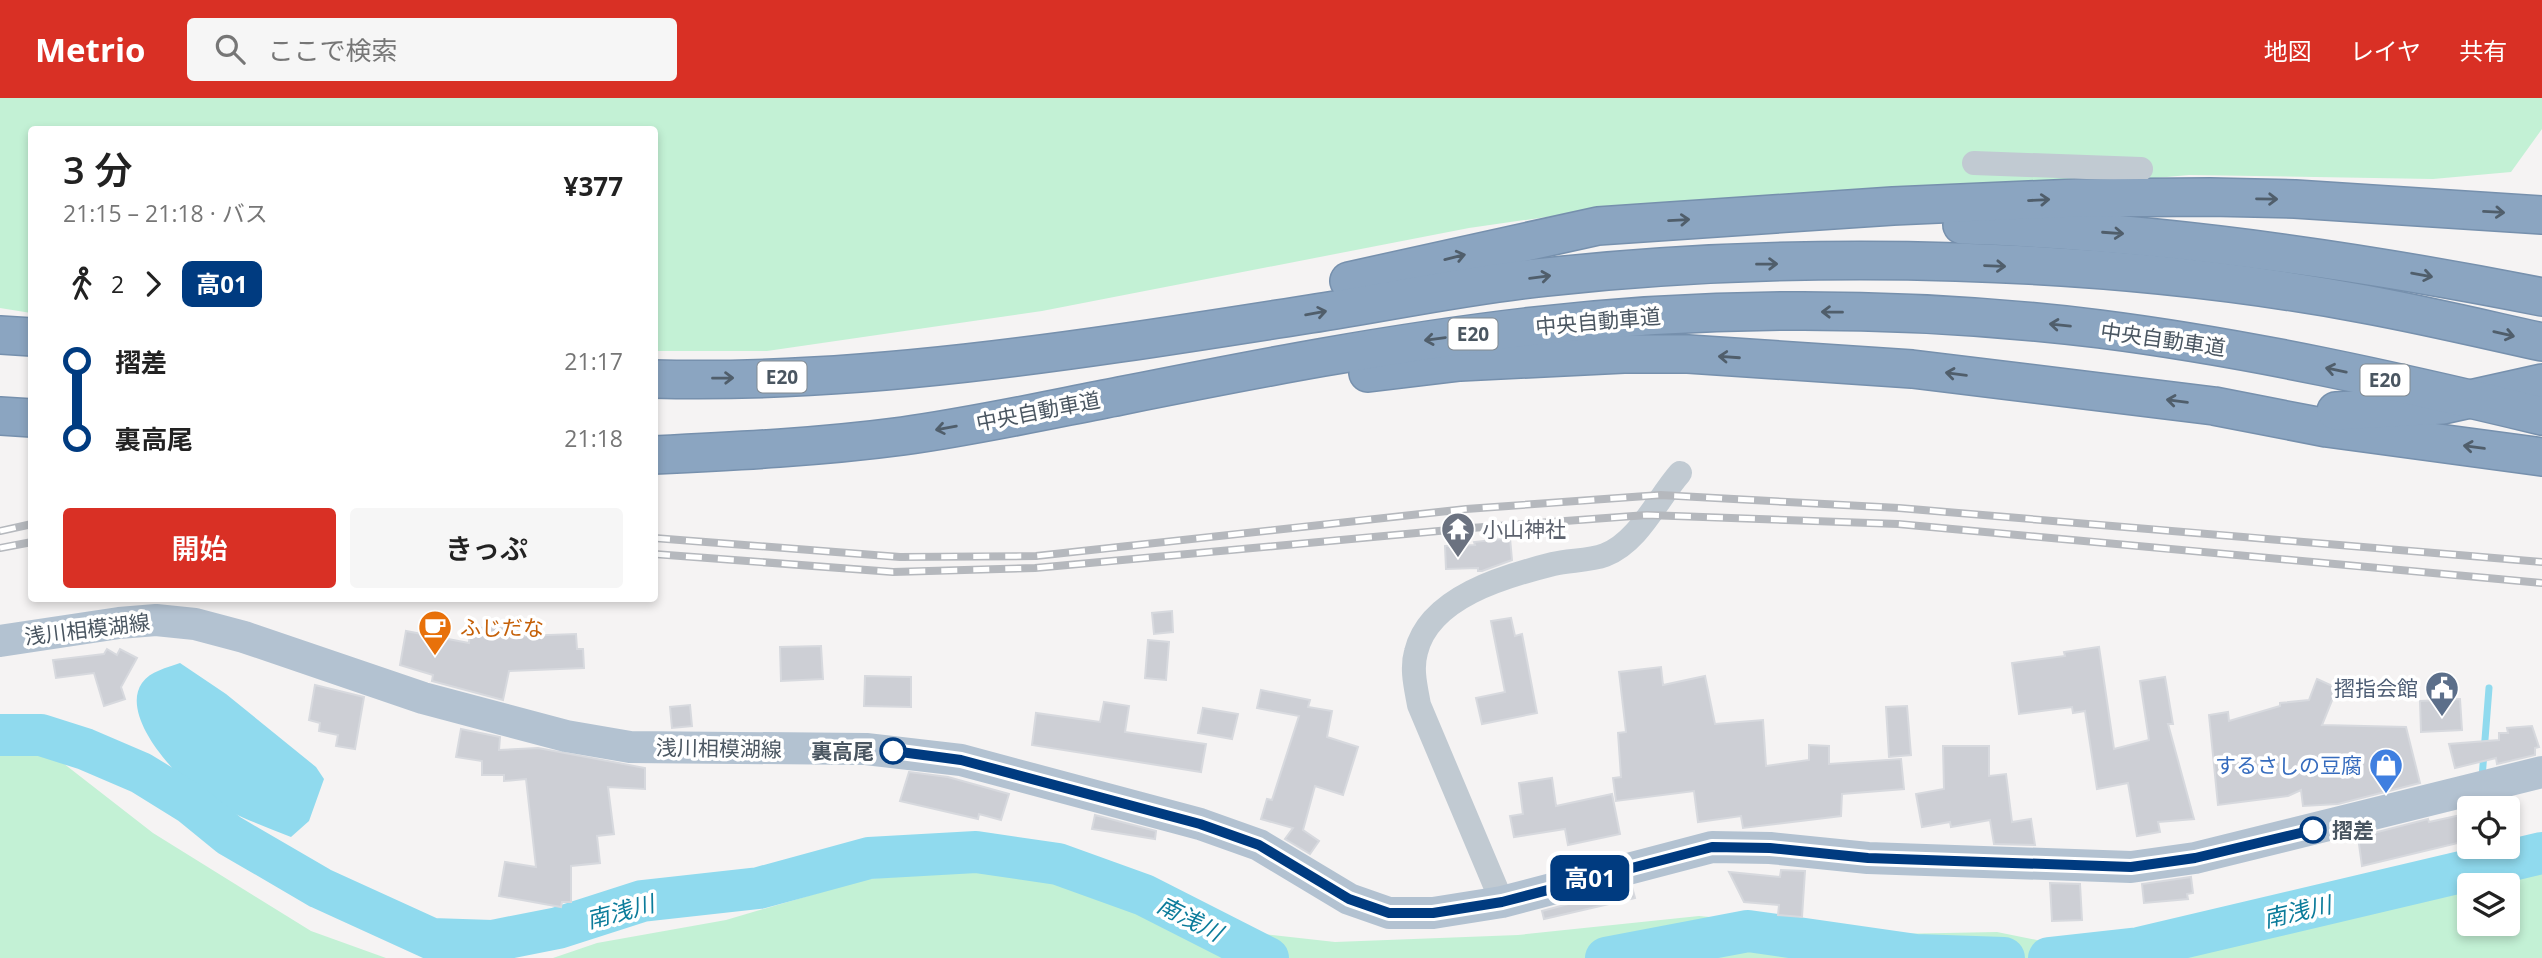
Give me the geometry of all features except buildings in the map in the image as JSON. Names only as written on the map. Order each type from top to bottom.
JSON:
[{"type":"highway","points":[[908,368],[1380,275],[1598,226],[1893,206],[2131,197],[2295,199],[2542,215]]},
{"type":"highway","points":[[1776,216],[2136,235],[2355,263],[2542,297]]},
{"type":"highway","name":"E20","points":[[658,379],[789,377],[908,368],[1314,313],[1429,291],[1670,266],[1884,262],[2138,274],[2363,304],[2542,342]]},
{"type":"highway","name":"中央自動車道","points":[[658,455],[780,450],[877,439],[1022,415],[1384,346],[1530,327],[1671,315],[1843,312],[2028,322],[2155,337],[2297,361],[2542,416]]},
{"type":"highway","points":[[0,335],[28,337]]},
{"type":"highway","points":[[1022,415],[1460,362],[1600,355],[1688,354],[1912,369],[2214,405],[2358,411],[2474,399],[2542,383]]},
{"type":"highway","points":[[2214,405],[2327,428],[2542,457]]},
{"type":"highway","points":[[0,416],[28,418]]},
{"type":"main road","name":"浅川相模湖線","points":[[0,641],[119,623],[156,620],[195,624],[244,637],[423,698],[566,736],[630,747],[866,749],[961,760],[1178,818],[1259,845],[1349,899],[1389,913],[1433,913],[1502,902],[1712,847],[1770,848],[1868,858],[2131,867],[2195,858],[2542,772]]},
{"type":"street","points":[[1974,163],[2141,169]]},
{"type":"street","points":[[1502,902],[1419,705],[1415,682],[1416,652],[1427,629],[1445,607],[1471,591],[1553,564],[1605,555],[1634,535],[1660,495],[1680,473]]},
{"type":"green space","points":[[0,98],[2542,98],[2542,129],[2511,172],[2433,179],[2189,175],[1932,198],[1630,205],[1469,228],[1042,311],[767,351],[658,351],[658,126],[28,126],[28,313],[0,308]]},
{"type":"green space","points":[[0,714],[153,833],[311,931],[386,958],[0,958]]},
{"type":"green space","points":[[1026,867],[1165,923],[1335,942],[1518,935],[1699,916],[1893,934],[1997,932],[2126,958],[553,958],[597,943],[726,920],[866,879]]},
{"type":"green space","points":[[2542,872],[2542,958],[2146,958],[2375,900],[2457,886],[2457,936],[2520,936],[2520,876]]},
{"type":"water","points":[[180,663],[226,694],[316,767],[324,779],[309,821],[291,837],[235,814],[203,796],[179,775],[154,745],[144,729],[138,712],[137,697],[142,683],[149,676]]},
{"type":"waterway","points":[[2482,778],[2489,688]]},
{"type":"waterway","name":"南浅川","points":[[0,735],[41,735],[85,749],[141,773],[191,804],[229,835],[320,888],[432,939],[492,941],[558,928],[642,901],[759,888],[869,858],[976,852],[1058,864],[1144,895],[1268,958]]},
{"type":"waterway","name":"南浅川","points":[[2049,958],[2139,948],[2542,853]]},
{"type":"waterway","points":[[2480,859],[2480,867]]},
{"type":"waterway","name":"南浅川","points":[[1606,958],[1748,931],[1916,955],[2004,958]]},
{"type":"railway","points":[[658,538],[900,557],[1036,556],[1466,509],[1660,495],[1899,508],[2542,562]]},
{"type":"railway","points":[[658,554],[893,572],[1035,568],[1471,528],[1647,515],[1898,524],[2542,583]]},
{"type":"railway","points":[[0,531],[28,525]]},
{"type":"railway","points":[[0,548],[28,543]]},
{"type":"bus line","name":"高01","points":[[893,751],[961,760],[1200,824],[1259,845],[1349,899],[1389,913],[1433,913],[1502,902],[1712,847],[1770,848],[1868,858],[2131,867],[2195,858],[2313,830]]},
{"type":"place","name":"小山神社","points":[[1458,559]]},
{"type":"place","name":"ふじだな","points":[[435,657]]},
{"type":"place","name":"摺指会館","points":[[2442,718]]},
{"type":"place","name":"裏高尾","points":[[893,751]]},
{"type":"place","name":"するさしの豆腐","points":[[2386,795]]},
{"type":"place","name":"摺差","points":[[2313,830]]}]
